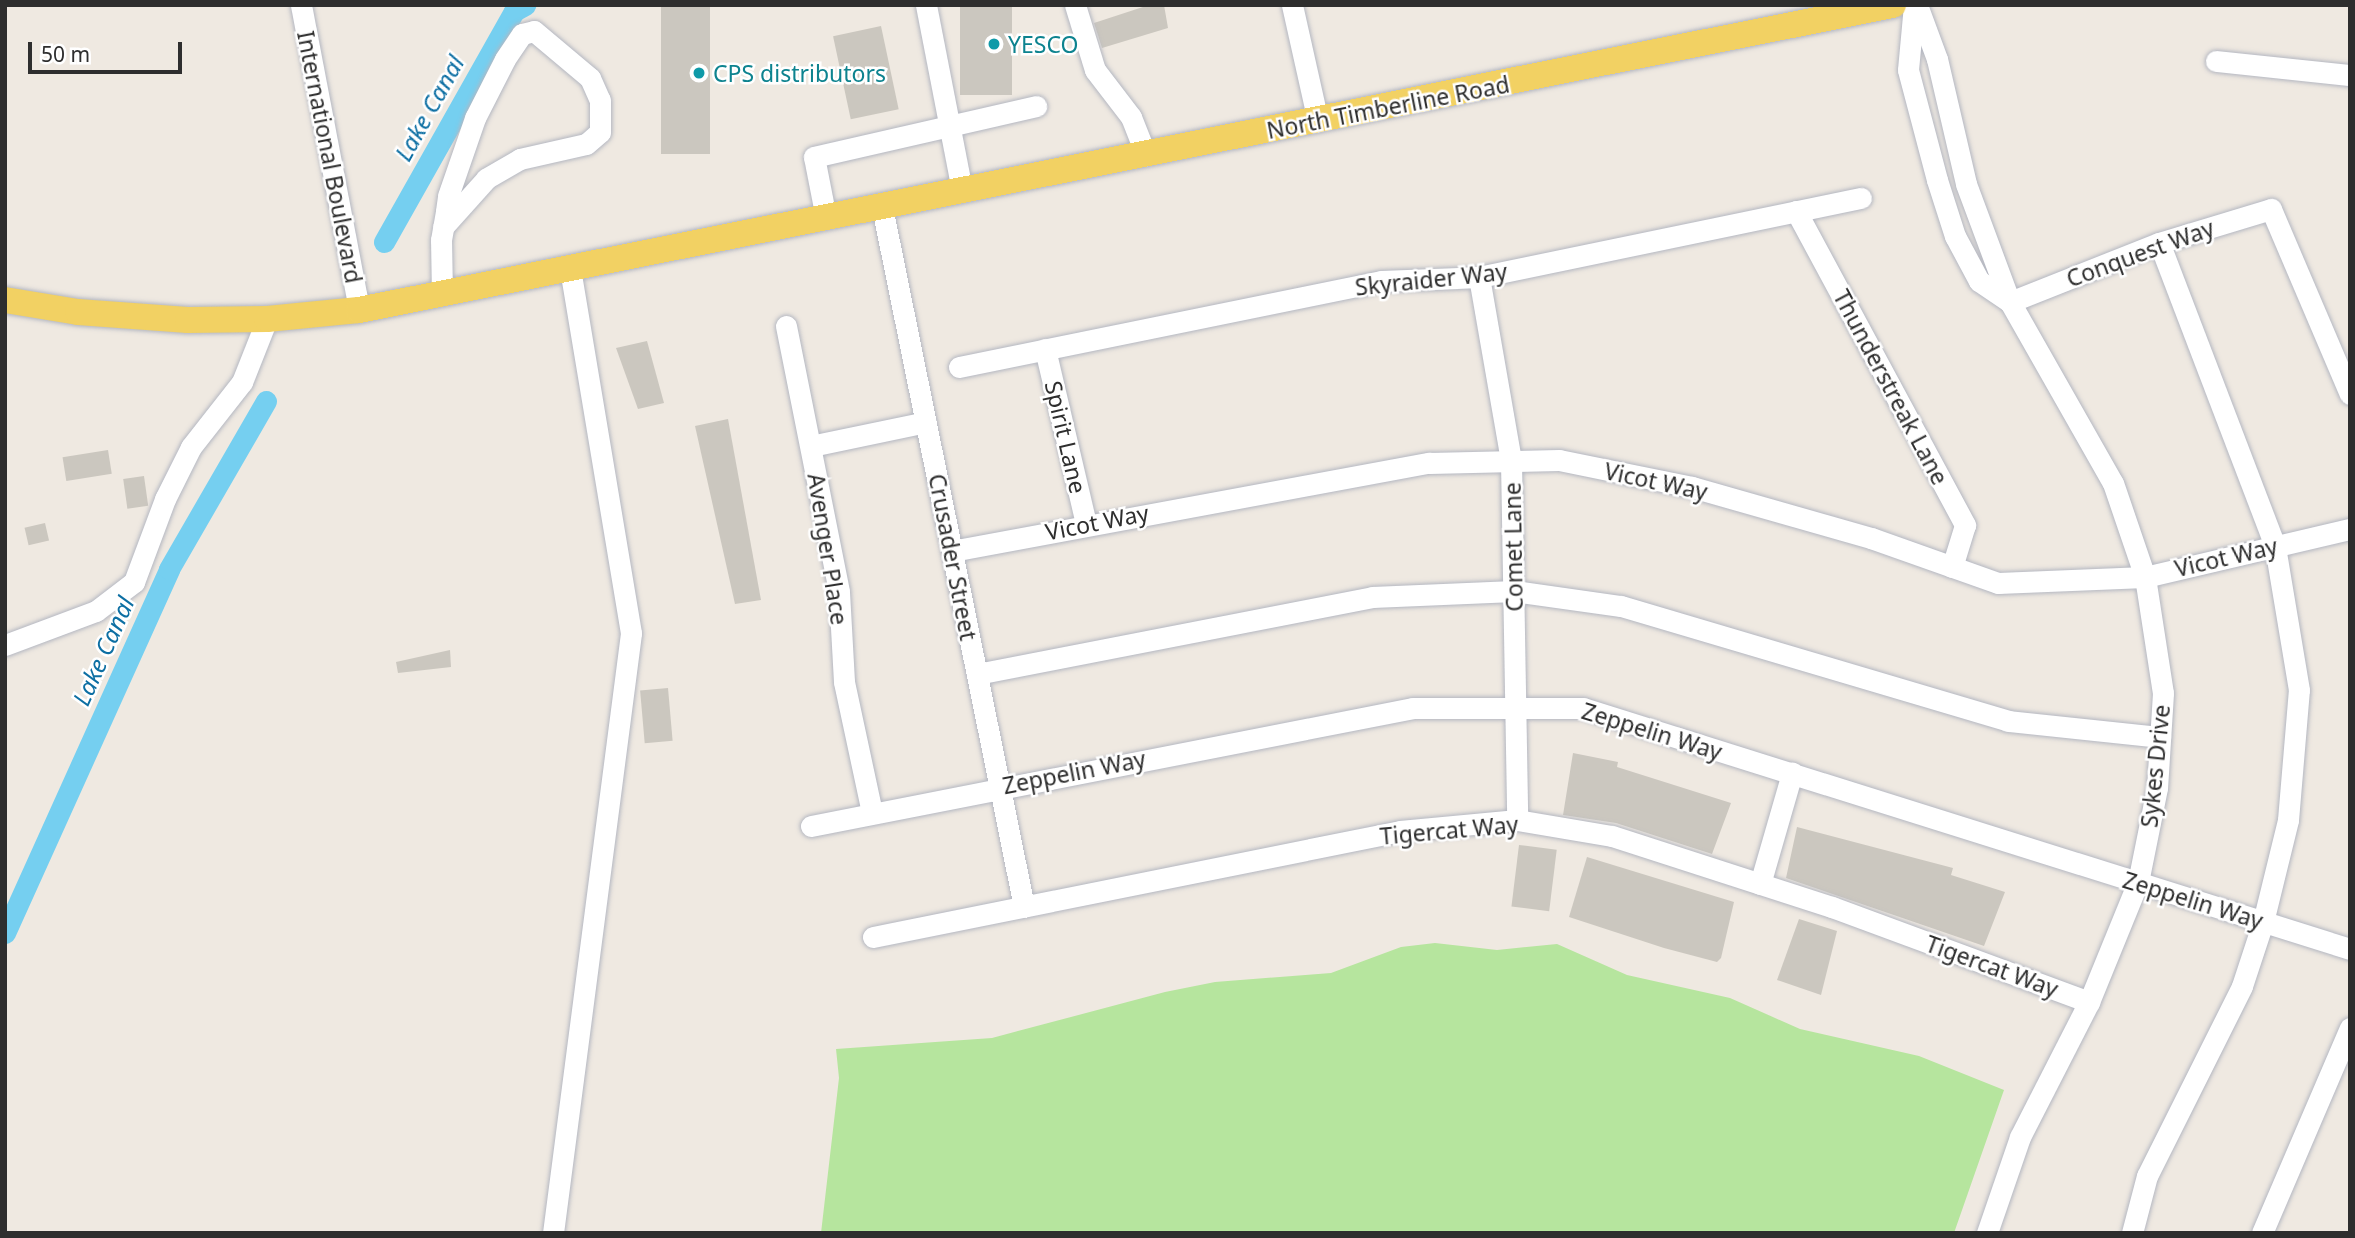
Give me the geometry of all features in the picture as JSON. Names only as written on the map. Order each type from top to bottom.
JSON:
[{"type":"main road","name":"North Timberline Road","points":[[5,300],[78,312],[267,319],[359,310],[1893,5]]},
{"type":"street","name":"International Boulevard","points":[[302,5],[359,310]]},
{"type":"street","points":[[926,5],[962,191]]},
{"type":"street","points":[[1075,5],[1095,70],[1131,117],[1146,155]]},
{"type":"street","points":[[1292,5],[1318,121]]},
{"type":"street","points":[[1916,5],[1908,70],[1937,180],[1955,236],[1979,281],[2010,302]]},
{"type":"street","name":"Sykes Drive","points":[[1916,5],[1937,59],[1966,184],[2010,302],[2113,483],[2145,577],[2163,693],[2157,788],[2138,882],[2089,1002],[2020,1137],[1987,1233]]},
{"type":"street","points":[[442,295],[443,227],[475,118],[505,59],[522,34],[534,31],[590,78],[600,100],[600,132],[586,144],[520,159],[486,179],[443,227]]},
{"type":"street","points":[[2216,61],[2350,75]]},
{"type":"street","points":[[827,218],[814,157],[1036,106]]},
{"type":"street","name":"Skyraider Way","points":[[959,367],[1381,281],[1479,277],[1861,198]]},
{"type":"street","name":"Crusader Street","points":[[882,207],[1024,907]]},
{"type":"street","name":"Conquest Way","points":[[2010,302],[2159,243],[2271,208],[2350,394]]},
{"type":"street","name":"Thunderstreak Lane","points":[[1796,211],[1965,525],[1952,567]]},
{"type":"street","points":[[2132,1233],[2147,1176],[2242,986],[2263,922],[2288,820],[2299,690],[2275,546],[2159,243]]},
{"type":"street","points":[[553,1233],[631,633],[570,269]]},
{"type":"street","name":"Comet Lane","points":[[1479,277],[1511,461],[1517,820]]},
{"type":"street","points":[[5,645],[96,611],[134,582],[165,499],[191,447],[242,382],[267,319]]},
{"type":"street","name":"Avenger Place","points":[[786,326],[839,592],[844,682],[872,813]]},
{"type":"street","name":"Spirit Lane","points":[[1045,349],[1086,524]]},
{"type":"street","points":[[811,446],[926,422]]},
{"type":"street","name":"Vicot Way","points":[[952,551],[1086,524],[1430,463],[1559,460],[1692,487],[1998,583],[2145,577],[2350,528]]},
{"type":"street","points":[[977,674],[1372,597],[1514,591],[1621,606],[1946,707],[2008,721],[2160,737]]},
{"type":"street","name":"Zeppelin Way","points":[[811,826],[1000,786],[1413,708],[1515,704],[1583,708],[2350,949]]},
{"type":"street","points":[[1760,884],[1792,773]]},
{"type":"street","name":"Tigercat Way","points":[[873,937],[1401,831],[1517,820],[1612,836],[1760,884],[2089,1002]]},
{"type":"street","points":[[2262,1233],[2350,1028]]},
{"type":"green space","points":[[1435,943],[1497,950],[1557,944],[1627,975],[1730,998],[1800,1029],[1919,1056],[2004,1090],[1954,1233],[821,1233],[839,1078],[836,1049],[992,1038],[1165,992],[1215,982],[1331,973],[1401,947]]},
{"type":"building","name":"CPS distributors","points":[[661,5],[710,5],[710,154],[661,154]]},
{"type":"building","name":"YESCO","points":[[960,5],[1012,5],[1012,95],[960,95]]},
{"type":"building","points":[[1149,5],[1164,5],[1168,28],[1102,48],[1094,23]]},
{"type":"building","points":[[881,26],[899,109],[851,119],[833,36]]},
{"type":"building","points":[[647,341],[664,403],[638,409],[616,348]]},
{"type":"building","points":[[728,419],[761,600],[735,604],[695,426]]},
{"type":"building","points":[[108,450],[112,474],[66,481],[63,457]]},
{"type":"building","points":[[144,476],[148,506],[127,509],[123,479]]},
{"type":"building","points":[[45,523],[49,541],[29,545],[25,528]]},
{"type":"building","points":[[450,650],[451,667],[398,673],[396,662]]},
{"type":"building","points":[[668,688],[673,741],[645,743],[640,690]]},
{"type":"building","points":[[1573,753],[1618,762],[1617,767],[1731,803],[1712,854],[1616,823],[1563,815]]},
{"type":"building","points":[[1797,827],[1953,868],[1951,875],[2005,892],[1984,946],[1786,878]]},
{"type":"building","points":[[1519,845],[1557,850],[1549,911],[1511,907]]},
{"type":"building","points":[[1587,857],[1734,902],[1721,958],[1717,962],[1664,948],[1569,917]]},
{"type":"building","points":[[1799,919],[1837,931],[1821,995],[1777,980]]},
{"type":"waterway","name":"Lake Canal","points":[[384,242],[514,11],[525,5]]},
{"type":"waterway","name":"Lake Canal","points":[[5,933],[169,569],[266,401]]},
{"type":"place","name":"YESCO","points":[[994,44]]},
{"type":"place","name":"CPS distributors","points":[[699,73]]}]
